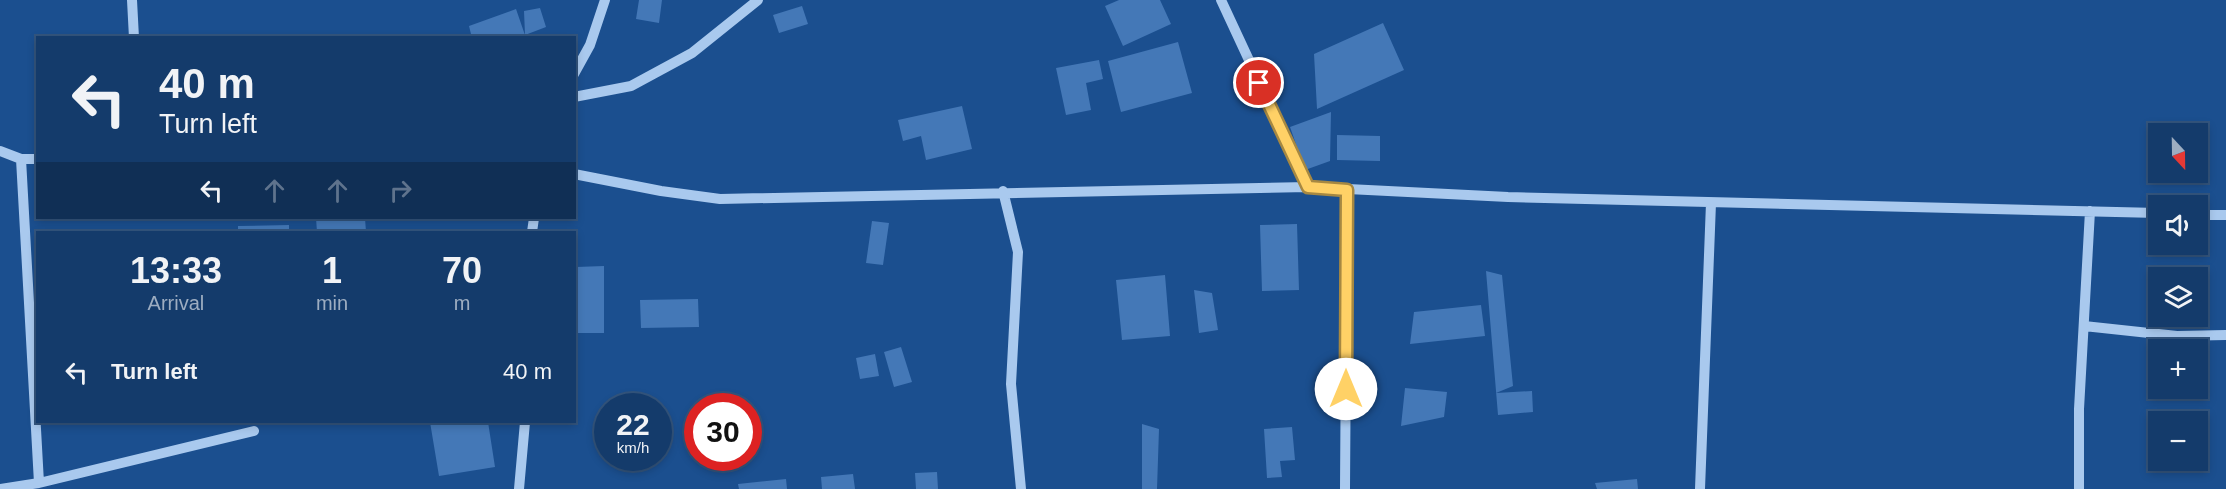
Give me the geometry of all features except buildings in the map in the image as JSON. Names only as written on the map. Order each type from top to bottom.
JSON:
[{"type":"street","points":[[132,0],[134,36]]},
{"type":"street","points":[[576,70],[590,45],[605,0]]},
{"type":"street","points":[[576,97],[631,86],[692,52],[758,0]]},
{"type":"street","points":[[1221,0],[1308,187]]},
{"type":"street","points":[[0,151],[21,159],[36,159]]},
{"type":"street","points":[[21,159],[39,483]]},
{"type":"street","points":[[576,174],[661,191],[720,199],[1003,191],[1308,187],[1711,203],[2148,213]]},
{"type":"street","points":[[1345,489],[1347,190]]},
{"type":"street","points":[[1003,191],[1018,252],[1011,384],[1021,489]]},
{"type":"street","points":[[1700,489],[1711,203]]},
{"type":"street","points":[[2079,489],[2079,409],[2090,211]]},
{"type":"street","points":[[2208,215],[2226,216]]},
{"type":"street","points":[[2084,326],[2177,336],[2226,335]]},
{"type":"street","points":[[519,489],[525,423]]},
{"type":"street","points":[[0,489],[39,483],[254,431]]},
{"type":"route","points":[[1259,83],[1308,187],[1347,190],[1346,389]]}]
